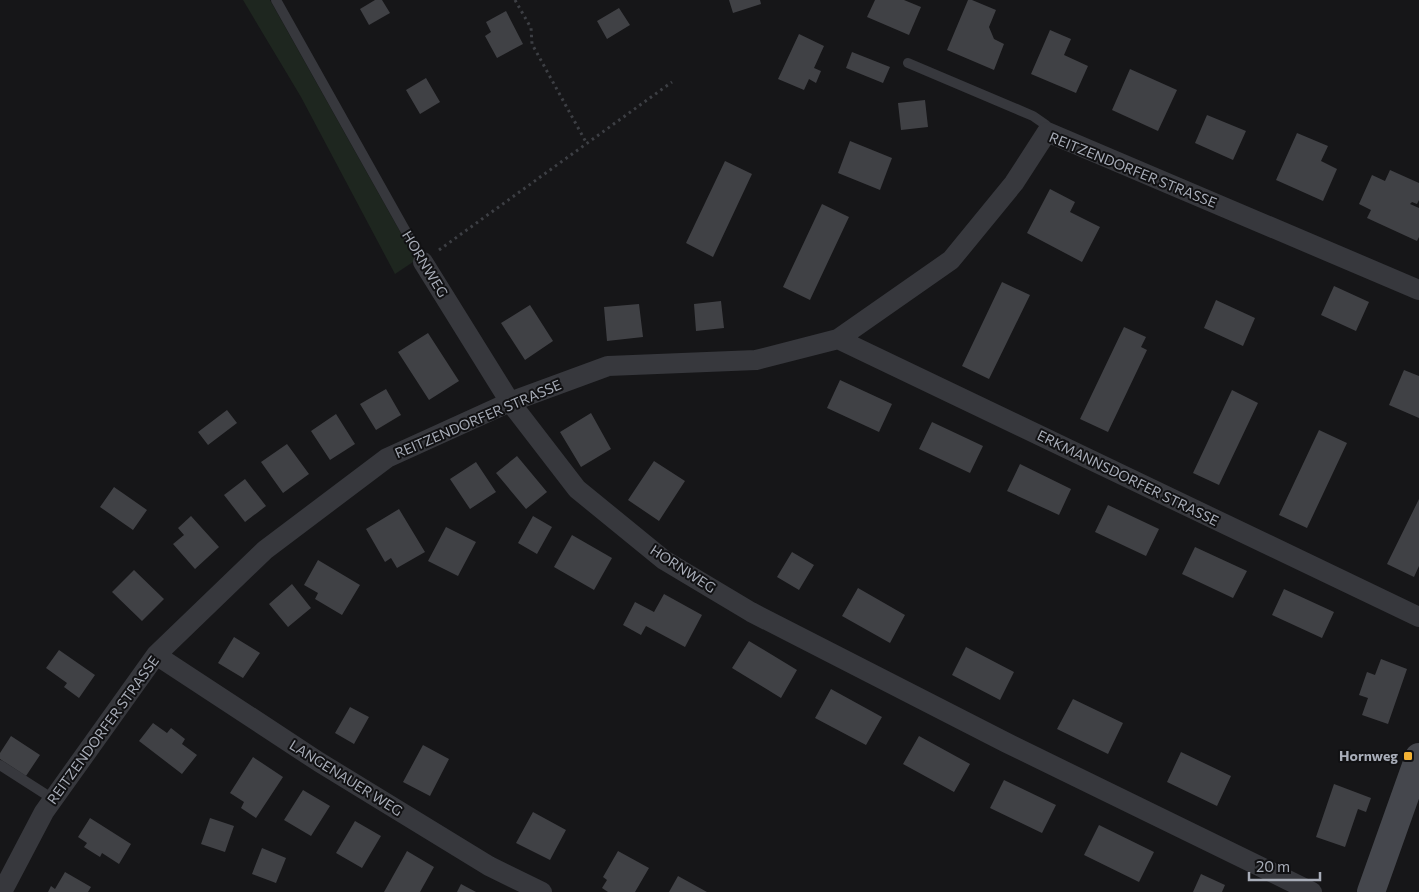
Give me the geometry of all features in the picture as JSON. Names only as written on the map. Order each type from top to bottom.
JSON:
[{"type":"street","name":"REITZENDORFER STRASSE","points":[[2,892],[44,812],[156,655],[266,550],[387,458],[510,402],[608,366],[756,360],[838,339],[951,260],[1014,183],[1047,132],[1419,290]]},
{"type":"street","name":"HORNWEG","points":[[423,262],[510,402],[577,488],[664,560],[751,612],[998,739],[1312,892]]},
{"type":"street","name":"ERKMANNSDORFER STRASSE","points":[[838,339],[1419,617]]},
{"type":"street","name":"LANGENAUER WEG","points":[[156,655],[336,772],[489,866],[542,892]]},
{"type":"street","points":[[1371,892],[1419,757]]},
{"type":"lane","name":"HORNWEG","points":[[276,0],[423,262]]},
{"type":"lane","points":[[908,63],[1033,116],[1046,125],[1047,132]]},
{"type":"lane","points":[[0,765],[53,799]]},
{"type":"path","points":[[515,0],[531,28],[532,44],[587,144]]},
{"type":"path","points":[[423,262],[672,82]]},
{"type":"shaded area","points":[[243,0],[270,0],[416,260],[395,274],[301,97]]},
{"type":"building","points":[[375,0],[382,0],[390,13],[369,25],[360,9]]},
{"type":"building","points":[[729,0],[760,0],[761,4],[733,13]]},
{"type":"building","points":[[875,0],[904,0],[921,7],[909,35],[867,17]]},
{"type":"building","points":[[968,0],[996,10],[989,27],[994,39],[1004,44],[994,70],[947,50]]},
{"type":"building","points":[[619,8],[630,25],[607,39],[597,21]]},
{"type":"building","points":[[506,11],[523,44],[497,58],[485,36],[491,32],[486,22]]},
{"type":"building","points":[[1050,30],[1071,39],[1064,55],[1088,66],[1076,93],[1031,74]]},
{"type":"building","points":[[799,34],[824,46],[814,68],[821,71],[816,83],[809,79],[804,90],[778,79]]},
{"type":"building","points":[[852,52],[890,67],[883,83],[846,68]]},
{"type":"building","points":[[1130,69],[1177,90],[1158,131],[1112,110]]},
{"type":"building","points":[[426,78],[440,102],[420,114],[406,90]]},
{"type":"building","points":[[925,100],[928,127],[901,130],[898,103]]},
{"type":"building","points":[[1207,115],[1246,131],[1233,160],[1195,143]]},
{"type":"building","points":[[1297,133],[1328,146],[1321,161],[1337,169],[1323,201],[1276,180]]},
{"type":"building","points":[[850,141],[892,158],[880,190],[838,173]]},
{"type":"building","points":[[725,161],[752,174],[713,257],[686,243]]},
{"type":"building","points":[[1390,170],[1419,183],[1419,200],[1417,204],[1412,202],[1410,204],[1419,208],[1419,237],[1417,241],[1367,218],[1371,210],[1359,204],[1372,175],[1385,181]]},
{"type":"building","points":[[1050,189],[1075,202],[1070,212],[1100,227],[1082,262],[1027,233]]},
{"type":"building","points":[[822,204],[849,217],[810,300],[783,287]]},
{"type":"building","points":[[1002,282],[1030,295],[989,379],[962,366]]},
{"type":"building","points":[[1334,286],[1369,302],[1356,331],[1321,315]]},
{"type":"building","points":[[1216,300],[1255,318],[1243,346],[1204,328]]},
{"type":"building","points":[[721,301],[724,328],[696,331],[694,304]]},
{"type":"building","points":[[639,304],[643,337],[607,341],[604,307]]},
{"type":"building","points":[[530,305],[553,341],[525,360],[501,323]]},
{"type":"building","points":[[1124,327],[1146,337],[1141,347],[1147,350],[1108,432],[1080,419]]},
{"type":"building","points":[[428,333],[459,381],[429,400],[398,352]]},
{"type":"building","points":[[1404,370],[1419,376],[1419,418],[1389,405]]},
{"type":"building","points":[[840,380],[892,404],[879,432],[827,408]]},
{"type":"building","points":[[386,389],[401,415],[376,430],[360,404]]},
{"type":"building","points":[[1232,390],[1258,403],[1219,485],[1193,473]]},
{"type":"building","points":[[227,410],[237,423],[208,445],[198,432]]},
{"type":"building","points":[[591,413],[611,449],[581,467],[560,432]]},
{"type":"building","points":[[336,414],[355,444],[330,460],[311,431]]},
{"type":"building","points":[[932,422],[983,446],[970,473],[919,449]]},
{"type":"building","points":[[1319,430],[1347,443],[1307,528],[1279,515]]},
{"type":"building","points":[[287,444],[309,474],[283,493],[261,462]]},
{"type":"building","points":[[517,456],[547,492],[526,509],[496,473]]},
{"type":"building","points":[[654,461],[685,481],[659,521],[628,500]]},
{"type":"building","points":[[476,462],[496,492],[470,509],[450,479]]},
{"type":"building","points":[[1020,464],[1071,489],[1059,515],[1007,491]]},
{"type":"building","points":[[245,479],[266,506],[245,522],[224,495]]},
{"type":"building","points":[[114,487],[147,510],[133,530],[100,507]]},
{"type":"building","points":[[1419,499],[1419,566],[1414,577],[1387,564]]},
{"type":"building","points":[[1108,505],[1159,529],[1146,556],[1095,532]]},
{"type":"building","points":[[399,509],[425,552],[397,568],[391,558],[385,562],[366,529]]},
{"type":"building","points":[[191,516],[219,547],[195,569],[173,544],[184,535],[178,528]]},
{"type":"building","points":[[533,516],[552,527],[537,554],[518,543]]},
{"type":"building","points":[[446,527],[476,542],[458,576],[428,561]]},
{"type":"building","points":[[572,535],[612,558],[594,590],[554,567]]},
{"type":"building","points":[[1195,547],[1247,571],[1233,598],[1182,574]]},
{"type":"building","points":[[792,552],[814,565],[799,590],[777,577]]},
{"type":"building","points":[[318,560],[360,585],[342,615],[315,599],[318,593],[304,585]]},
{"type":"building","points":[[134,570],[164,599],[142,621],[112,592]]},
{"type":"building","points":[[292,584],[311,608],[288,627],[269,604]]},
{"type":"building","points":[[858,588],[905,615],[890,643],[842,616]]},
{"type":"building","points":[[1284,589],[1334,612],[1322,638],[1272,615]]},
{"type":"building","points":[[664,594],[702,615],[685,647],[646,626],[641,635],[623,625],[635,602],[654,612]]},
{"type":"building","points":[[234,637],[260,653],[243,678],[218,663]]},
{"type":"building","points":[[749,641],[797,670],[781,698],[732,668]]},
{"type":"building","points":[[966,647],[1014,672],[1000,700],[952,675]]},
{"type":"building","points":[[59,650],[95,675],[79,698],[64,687],[67,683],[46,668]]},
{"type":"building","points":[[1381,659],[1407,669],[1388,724],[1362,715],[1368,698],[1359,695],[1367,672],[1375,675]]},
{"type":"building","points":[[831,689],[882,717],[866,745],[815,718]]},
{"type":"building","points":[[1073,699],[1123,723],[1108,754],[1057,729]]},
{"type":"building","points":[[350,707],[369,717],[354,744],[335,733]]},
{"type":"building","points":[[153,723],[167,733],[171,728],[185,739],[182,744],[197,755],[182,774],[139,741]]},
{"type":"building","points":[[11,736],[40,755],[26,776],[0,759],[0,753]]},
{"type":"building","points":[[919,736],[970,764],[954,792],[903,764]]},
{"type":"building","points":[[423,745],[449,759],[430,796],[403,782]]},
{"type":"building","points":[[1181,752],[1231,776],[1217,806],[1167,782]]},
{"type":"building","points":[[253,757],[283,777],[256,818],[241,808],[244,802],[230,793]]},
{"type":"building","points":[[1004,780],[1056,805],[1042,833],[990,808]]},
{"type":"building","points":[[1334,784],[1371,798],[1366,812],[1358,809],[1345,847],[1316,837]]},
{"type":"building","points":[[303,790],[330,806],[311,836],[284,820]]},
{"type":"building","points":[[533,812],[566,830],[550,860],[516,843]]},
{"type":"building","points":[[90,818],[131,844],[119,864],[102,853],[100,857],[84,847],[87,843],[78,837]]},
{"type":"building","points":[[210,818],[234,826],[225,852],[201,844]]},
{"type":"building","points":[[355,821],[381,836],[362,868],[336,853]]},
{"type":"building","points":[[1099,825],[1154,852],[1139,882],[1084,855]]},
{"type":"building","points":[[262,848],[286,858],[276,883],[252,874]]},
{"type":"building","points":[[407,851],[434,867],[420,892],[384,892]]},
{"type":"building","points":[[618,851],[649,868],[635,892],[608,892],[602,888],[607,880],[603,877]]},
{"type":"building","points":[[65,872],[91,887],[88,892],[48,892],[51,886],[55,889]]},
{"type":"building","points":[[1201,874],[1225,885],[1222,892],[1193,892]]},
{"type":"building","points":[[678,876],[707,892],[669,892]]},
{"type":"building","points":[[461,884],[476,892],[457,892]]},
{"type":"place","name":"Hornweg","points":[[1408,756]]}]
